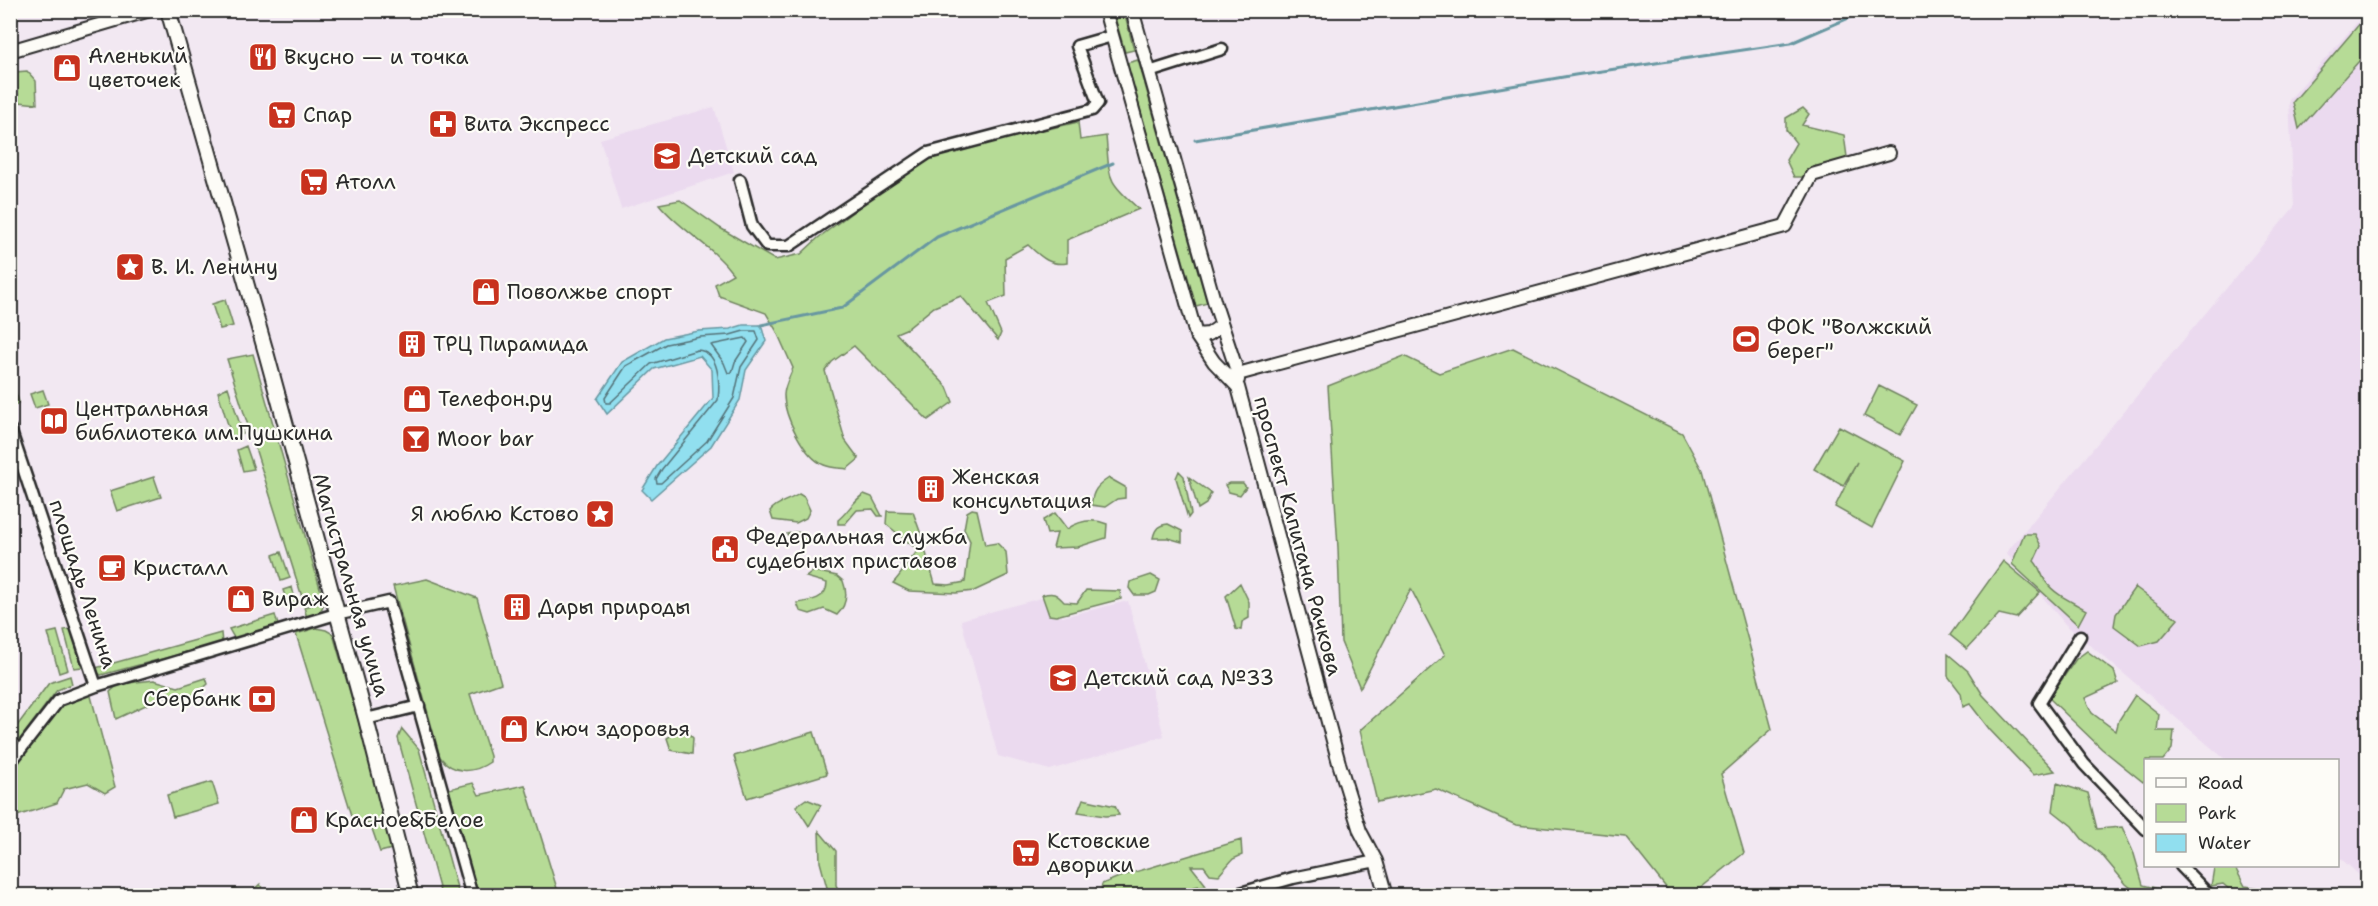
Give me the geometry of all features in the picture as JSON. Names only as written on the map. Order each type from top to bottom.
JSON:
[{"type":"main road","name":"Магистральная улица","points":[[168,10],[267,356],[366,719],[411,896]]},
{"type":"street","points":[[10,51],[120,15],[150,10]]},
{"type":"street","name":"проспект Капитана Рачкова","points":[[1105,10],[1196,335],[1214,362],[1238,387],[1339,763],[1360,831],[1376,861],[1386,896]]},
{"type":"street","points":[[1132,10],[1238,374],[1238,387]]},
{"type":"street","points":[[740,180],[752,226],[767,246],[789,246],[928,153],[1092,110],[1098,103],[1077,46],[1112,36]]},
{"type":"street","points":[[1149,72],[1222,49]]},
{"type":"street","points":[[1238,374],[1785,226],[1812,175],[1889,153]]},
{"type":"street","points":[[1196,335],[1209,334],[1222,325]]},
{"type":"street","name":"площадь Ленина","points":[[10,429],[96,686],[336,614],[389,602],[419,706]]},
{"type":"street","points":[[2080,636],[2039,704],[2084,764],[2144,828]]},
{"type":"street","points":[[10,763],[59,700],[96,686]]},
{"type":"street","points":[[366,719],[419,706],[472,896]]},
{"type":"street","points":[[1230,896],[1293,878],[1376,861]]},
{"type":"street","points":[[2182,867],[2210,896]]},
{"type":"shaded area","points":[[2367,11],[2367,882],[2339,857],[2339,759],[2225,759],[2065,624],[2006,553],[2294,207],[2289,100]]},
{"type":"shaded area","name":"Детский сад","points":[[714,107],[734,172],[621,209],[600,139]]},
{"type":"shaded area","name":"Детский сад №33","points":[[1052,595],[1062,617],[1128,601],[1164,736],[1050,770],[998,756],[961,620]]},
{"type":"green space","points":[[1113,11],[1124,11],[1134,50],[1125,52]]},
{"type":"green space","points":[[2367,15],[2367,52],[2299,129],[2293,102]]},
{"type":"green space","points":[[1138,60],[1207,303],[1196,306],[1127,63]]},
{"type":"green space","points":[[27,71],[36,81],[37,104],[19,102],[15,72]]},
{"type":"green space","points":[[1803,108],[1809,114],[1802,125],[1844,135],[1847,157],[1827,175],[1816,166],[1815,177],[1794,177],[1786,160],[1796,143],[1786,130],[1786,118]]},
{"type":"green space","points":[[1078,122],[1080,140],[1106,136],[1111,177],[1120,191],[1139,209],[1067,240],[1067,263],[1051,262],[1028,245],[1005,258],[1006,296],[988,303],[1001,333],[998,340],[961,296],[934,307],[908,328],[896,333],[947,387],[953,402],[928,420],[854,346],[832,362],[825,371],[845,440],[859,459],[847,469],[827,466],[817,461],[809,454],[796,435],[787,414],[784,392],[793,368],[766,313],[719,296],[715,284],[733,274],[715,254],[677,223],[659,204],[680,200],[720,228],[775,260],[801,254],[818,238],[926,157]]},
{"type":"green space","points":[[225,300],[233,326],[220,329],[212,304]]},
{"type":"green space","points":[[1513,348],[1682,433],[1702,470],[1772,729],[1721,774],[1744,853],[1692,895],[1672,895],[1625,836],[1516,825],[1436,789],[1377,802],[1360,730],[1445,655],[1411,589],[1360,688],[1341,642],[1328,386],[1404,356],[1439,373]]},
{"type":"green space","points":[[253,354],[322,595],[303,600],[227,359]]},
{"type":"green space","points":[[11,378],[19,402],[10,409]]},
{"type":"green space","points":[[1879,386],[1917,405],[1900,435],[1864,416]]},
{"type":"green space","points":[[228,387],[243,434],[232,438],[218,392]]},
{"type":"green space","points":[[43,390],[48,404],[35,408],[30,394]]},
{"type":"green space","points":[[1839,426],[1905,461],[1872,528],[1835,507],[1857,462],[1843,486],[1814,469]]},
{"type":"green space","points":[[246,446],[254,469],[243,471],[237,450]]},
{"type":"green space","points":[[1179,471],[1184,476],[1191,514],[1188,518],[1176,478]]},
{"type":"green space","points":[[154,477],[161,497],[117,511],[110,491]]},
{"type":"green space","points":[[1189,477],[1211,493],[1206,504],[1198,509]]},
{"type":"green space","points":[[1109,478],[1125,487],[1125,498],[1117,499],[1105,507],[1091,505],[1096,489]]},
{"type":"green space","points":[[1243,483],[1246,487],[1240,495],[1229,492],[1225,485]]},
{"type":"green space","points":[[799,494],[804,497],[810,510],[806,518],[796,523],[773,520],[770,511],[773,508]]},
{"type":"green space","points":[[864,494],[872,497],[882,516],[878,516],[873,509],[857,510],[845,524],[838,524],[838,520]]},
{"type":"green space","points":[[972,509],[977,510],[985,545],[997,543],[1006,552],[1008,575],[974,591],[956,593],[909,591],[893,583],[915,553],[924,546],[935,584],[949,585],[965,582],[970,541],[964,529],[967,512]]},
{"type":"green space","points":[[887,511],[913,512],[923,540],[913,546],[886,524]]},
{"type":"green space","points":[[1055,513],[1067,529],[1087,521],[1107,524],[1106,538],[1078,547],[1053,548],[1057,533],[1047,534],[1043,520]]},
{"type":"green space","points":[[1168,524],[1182,531],[1182,542],[1168,538],[1153,538],[1158,528]]},
{"type":"green space","points":[[804,533],[808,538],[804,543],[792,542],[787,534]]},
{"type":"green space","points":[[2024,534],[2035,534],[2041,546],[2034,561],[2050,587],[2086,610],[2078,625],[2012,564]]},
{"type":"green space","points":[[281,552],[290,578],[281,581],[273,555]]},
{"type":"green space","points":[[2003,561],[2040,592],[2016,618],[1999,614],[1967,649],[1950,635]]},
{"type":"green space","points":[[814,571],[837,576],[843,581],[846,599],[837,615],[824,609],[810,614],[800,611],[797,603],[821,596],[826,588],[827,583],[806,577]]},
{"type":"green space","points":[[1151,575],[1160,580],[1156,592],[1149,595],[1134,595],[1129,588],[1130,582]]},
{"type":"green space","points":[[427,579],[477,598],[501,683],[470,694],[490,756],[490,762],[477,769],[457,769],[445,763],[440,757],[393,586]]},
{"type":"green space","points":[[1240,583],[1249,602],[1249,618],[1242,622],[1241,630],[1236,629],[1226,596]]},
{"type":"green space","points":[[292,587],[296,604],[288,606],[283,590]]},
{"type":"green space","points":[[2135,587],[2178,619],[2159,641],[2141,646],[2114,626],[2116,614]]},
{"type":"green space","points":[[1086,590],[1120,591],[1121,599],[1056,616],[1049,615],[1042,595],[1054,594],[1064,602],[1077,603]]},
{"type":"green space","points":[[324,602],[318,613],[307,618],[304,607]]},
{"type":"green space","points":[[275,615],[278,625],[235,638],[229,629]]},
{"type":"green space","points":[[316,628],[333,634],[390,830],[392,849],[380,852],[370,823],[354,822],[296,634]]},
{"type":"green space","points":[[71,629],[82,667],[74,668],[64,630]]},
{"type":"green space","points":[[57,631],[68,670],[59,673],[48,633]]},
{"type":"green space","points":[[221,633],[222,643],[101,675],[92,669]]},
{"type":"green space","points":[[2087,651],[2114,671],[2118,683],[2085,698],[2092,713],[2116,731],[2119,720],[2135,695],[2159,714],[2157,731],[2174,731],[2172,749],[2164,759],[2144,759],[2143,782],[2102,749],[2049,698],[2076,659]]},
{"type":"green space","points":[[1948,654],[1968,671],[1983,695],[2055,771],[2033,775],[1990,730],[1970,704],[1963,707],[1961,693],[1948,676]]},
{"type":"green space","points":[[70,676],[72,684],[57,690],[11,751],[11,734],[49,683]]},
{"type":"green space","points":[[206,678],[208,684],[194,696],[165,696],[116,719],[110,692],[119,684],[154,680],[178,687]]},
{"type":"green space","points":[[84,694],[91,696],[115,787],[105,793],[88,783],[64,789],[57,803],[11,818],[10,769],[62,702]]},
{"type":"green space","points":[[683,728],[693,738],[692,754],[671,750],[667,738]]},
{"type":"green space","points":[[402,729],[419,749],[459,895],[441,895],[398,738]]},
{"type":"green space","points":[[814,732],[827,774],[747,798],[734,756]]},
{"type":"green space","points":[[212,782],[219,804],[173,817],[167,795]]},
{"type":"green space","points":[[473,783],[479,795],[525,785],[559,895],[478,895],[449,789]]},
{"type":"green space","points":[[2057,783],[2088,793],[2097,829],[2122,827],[2134,854],[2143,885],[2171,892],[2173,895],[2140,895],[2126,884],[2101,854],[2053,811]]},
{"type":"green space","points":[[806,799],[821,805],[809,826],[796,806]]},
{"type":"green space","points":[[1083,799],[1115,806],[1119,815],[1105,816],[1078,812]]},
{"type":"green space","points":[[819,831],[836,851],[836,885],[841,895],[829,895],[820,862]]},
{"type":"green space","points":[[1241,840],[1242,855],[1233,859],[1219,875],[1210,874],[1204,866],[1191,866],[1206,885],[1193,887],[1188,895],[1100,895],[1102,884],[1119,877]]},
{"type":"green space","points":[[2235,867],[2245,886],[2259,888],[2263,895],[2236,895],[2223,884],[2211,886],[2214,868]]},
{"type":"green space","points":[[260,884],[266,895],[233,895],[234,889],[251,892]]},
{"type":"water","points":[[743,325],[761,325],[766,341],[746,370],[740,400],[711,446],[651,499],[642,490],[657,466],[713,398],[712,370],[700,356],[654,369],[607,414],[597,399],[622,362],[664,338],[699,331],[730,329]]},
{"type":"waterway","points":[[1195,140],[1575,75],[1791,43],[1867,10]]},
{"type":"waterway","points":[[761,325],[842,308],[937,237],[1113,163]]},
{"type":"place","name":"Вкусно — и точка","points":[[263,57]]},
{"type":"place","name":"Аленький цветочек","points":[[67,68]]},
{"type":"place","name":"Спар","points":[[282,115]]},
{"type":"place","name":"Вита Экспресс","points":[[443,124]]},
{"type":"place","name":"Детский сад","points":[[667,156]]},
{"type":"place","name":"Атолл","points":[[314,182]]},
{"type":"place","name":"В. И. Ленину","points":[[130,267]]},
{"type":"place","name":"Поволжье спорт","points":[[486,292]]},
{"type":"place","name":"ФОК \"Волжский берег\"","points":[[1746,339]]},
{"type":"place","name":"ТРЦ Пирамида","points":[[412,344]]},
{"type":"place","name":"Телефон.ру","points":[[417,399]]},
{"type":"place","name":"Центральная библиотека им.Пушкина","points":[[54,421]]},
{"type":"place","name":"Moor bar","points":[[416,439]]},
{"type":"place","name":"Женская консультация","points":[[931,489]]},
{"type":"place","name":"Я люблю Кстово","points":[[600,514]]},
{"type":"place","name":"Федеральная служба судебных приставов","points":[[725,549]]},
{"type":"place","name":"Кристалл","points":[[112,568]]},
{"type":"place","name":"Вираж","points":[[241,599]]},
{"type":"place","name":"Дары природы","points":[[517,607]]},
{"type":"place","name":"Детский сад №33","points":[[1063,678]]},
{"type":"place","name":"Сбербанк","points":[[262,699]]},
{"type":"place","name":"Ключ здоровья","points":[[514,729]]},
{"type":"place","name":"Красное&Белое","points":[[304,820]]},
{"type":"place","name":"Кстовские дворики","points":[[1026,853]]}]
